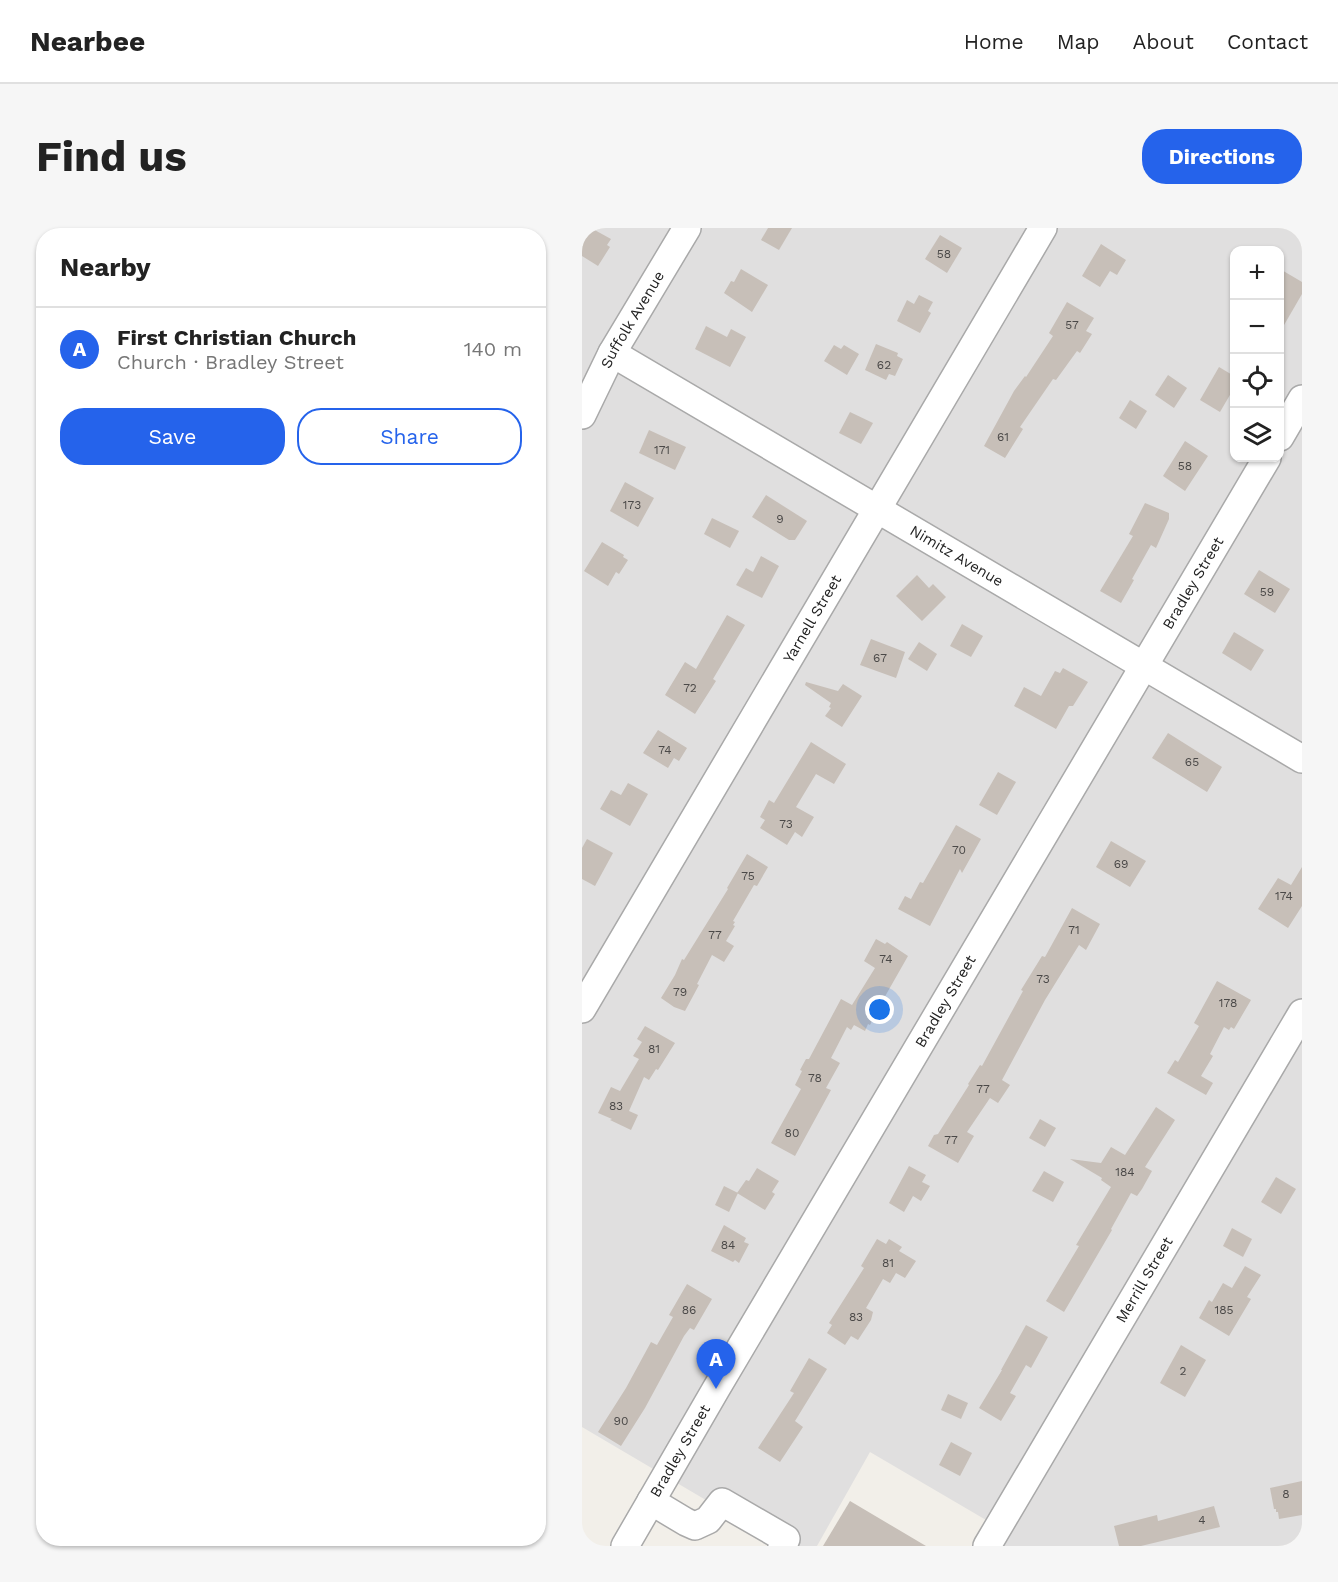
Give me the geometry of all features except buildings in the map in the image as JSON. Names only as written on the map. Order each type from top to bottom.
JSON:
[{"type":"street","name":"Suffolk Avenue","points":[[582,415],[612,353],[687,228]]},
{"type":"street","name":"Yarnell Street","points":[[582,1009],[1043,228]]},
{"type":"street","name":"Nimitz Avenue","points":[[612,353],[1302,759]]},
{"type":"street","points":[[1284,430],[1302,399]]},
{"type":"street","name":"Bradley Street","points":[[625,1546],[1265,462]]},
{"type":"street","name":"Merrill Street","points":[[987,1546],[1302,1013]]},
{"type":"street","points":[[651,1501],[695,1526],[708,1520],[722,1502],[786,1539],[782,1546]]},
{"type":"shaded area","points":[[582,228],[1302,228],[1302,1546],[987,1546],[998,1527],[870,1452],[817,1546],[777,1546],[716,1506],[582,1427]]},
{"type":"place","name":"First Christian Church","points":[[716,1389]]}]
